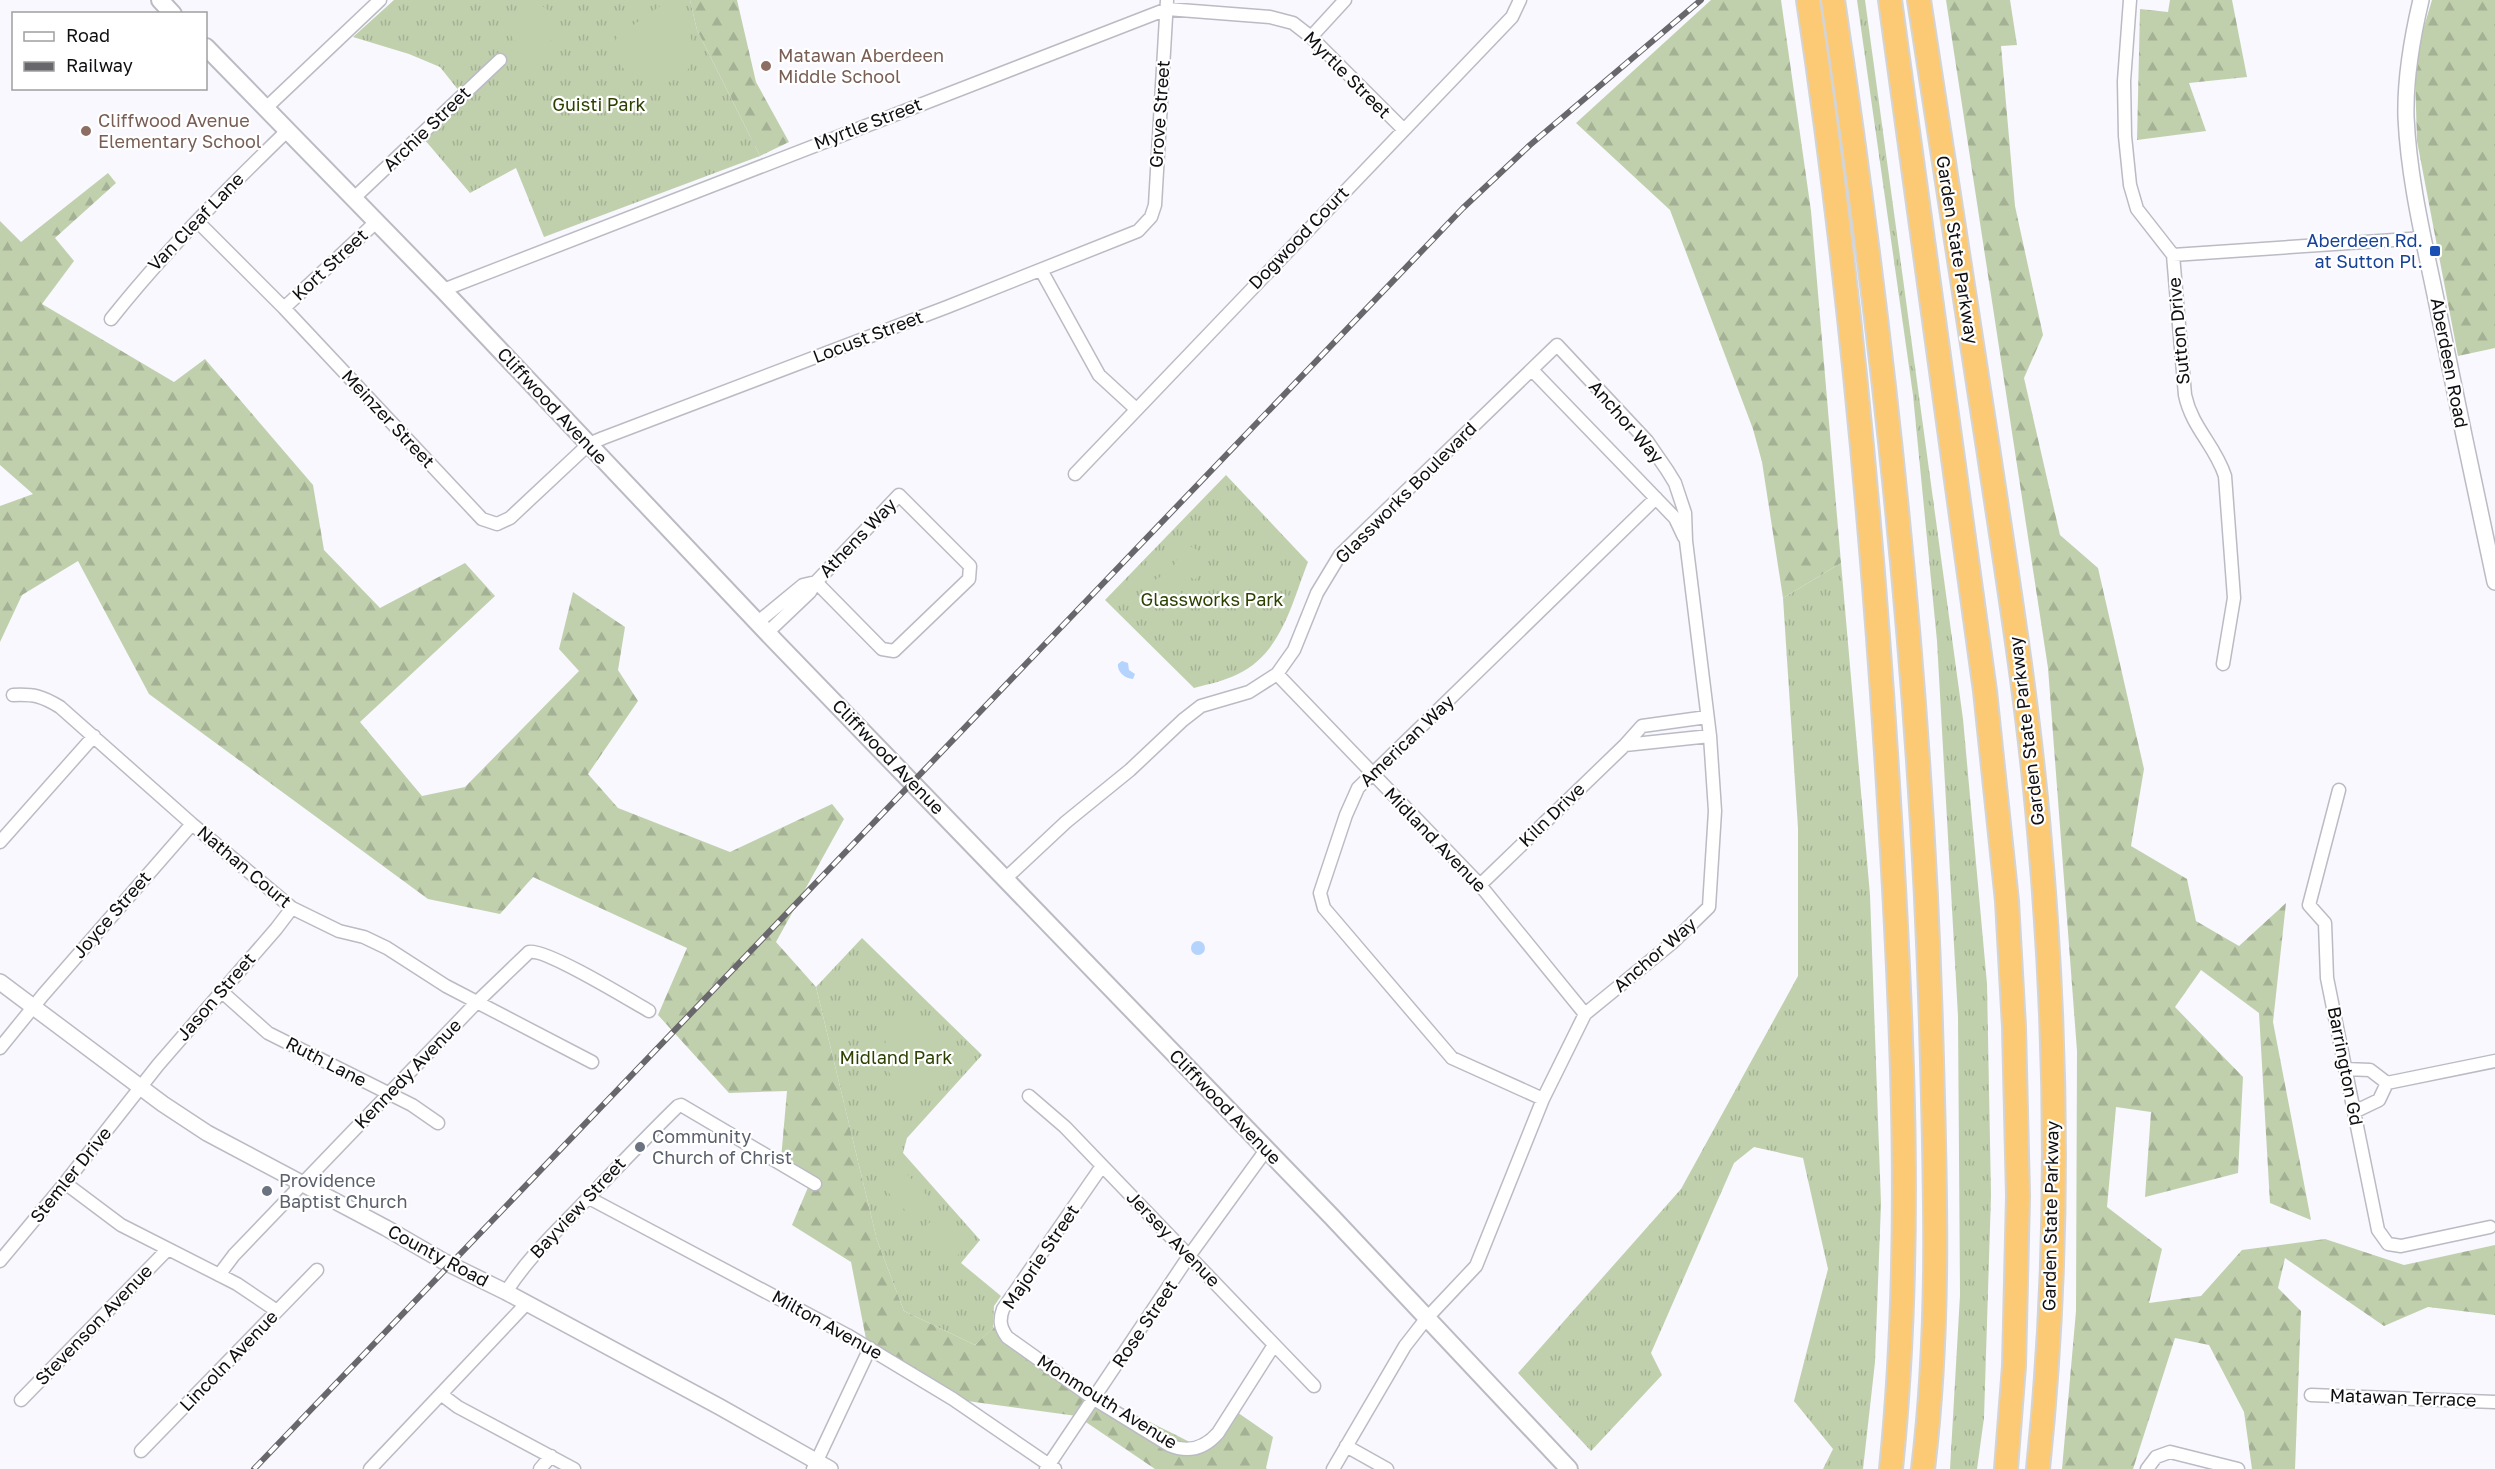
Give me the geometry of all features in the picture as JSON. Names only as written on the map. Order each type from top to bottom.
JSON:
[{"type":"highway","points":[[1808,0],[1835,201],[1862,453],[1883,697],[1895,898],[1904,1121],[1905,1217],[1902,1342],[1891,1469]]},
{"type":"highway","points":[[1833,0],[1884,367],[1904,566],[1919,772],[1929,955],[1934,1240],[1932,1371],[1923,1469]]},
{"type":"highway","name":"Garden State Parkway","points":[[1890,0],[1986,691],[2007,901],[2014,1027],[2018,1196],[2016,1322],[2006,1469]]},
{"type":"highway","name":"Garden State Parkway","points":[[1919,0],[2020,664],[2042,863],[2050,1011],[2053,1191],[2049,1330],[2038,1469]]},
{"type":"main road","points":[[160,0],[171,12]]},
{"type":"main road","name":"Cliffwood Avenue","points":[[207,48],[443,290],[763,627],[1331,1216],[1567,1468]]},
{"type":"street","points":[[266,108],[380,0]]},
{"type":"street","points":[[1311,37],[1345,0]]},
{"type":"street","name":"Dogwood Court","points":[[1074,474],[1512,16],[1520,0]]},
{"type":"street","name":"Sutton Drive","points":[[2130,0],[2124,81],[2125,136],[2130,185],[2137,208],[2173,255],[2188,412],[2194,424],[2216,453],[2225,476],[2234,598],[2223,664]]},
{"type":"street","name":"Aberdeen Road","points":[[2421,0],[2407,74],[2406,116],[2409,159],[2495,582]]},
{"type":"street","name":"Myrtle Street","points":[[443,290],[1167,4],[1281,19],[1293,23],[1311,37],[1403,129]]},
{"type":"street","name":"Grove Street","points":[[1144,226],[1155,205],[1167,4]]},
{"type":"street","name":"Archie Street","points":[[354,198],[500,60]]},
{"type":"street","name":"Van Cleaf Lane","points":[[111,319],[146,275],[288,130]]},
{"type":"street","name":"Meinzer Street","points":[[197,221],[284,308],[487,522],[497,524],[510,518],[590,444]]},
{"type":"street","name":"Kort Street","points":[[284,308],[376,222]]},
{"type":"street","name":"Locust Street","points":[[590,444],[1132,235],[1144,226]]},
{"type":"street","points":[[2173,255],[2424,237]]},
{"type":"street","points":[[1041,270],[1099,375],[1136,409]]},
{"type":"street","name":"Glassworks Boulevard","points":[[1005,879],[1066,822],[1130,771],[1202,705],[1249,692],[1277,674],[1294,650],[1317,592],[1340,555],[1557,345]]},
{"type":"street","name":"Anchor Way","points":[[1333,1469],[1400,1354],[1426,1319],[1476,1266],[1543,1099],[1585,1014],[1672,944],[1709,907],[1715,811],[1710,736],[1686,541],[1685,513],[1675,483],[1647,441],[1557,345]]},
{"type":"street","name":"Anchor Way","points":[[1532,370],[1675,518],[1686,541]]},
{"type":"street","name":"Athens Way","points":[[763,627],[810,592],[816,582],[899,495],[970,566],[969,579],[894,651],[882,649],[816,582]]},
{"type":"street","name":"American Way","points":[[1543,1099],[1452,1058],[1324,908],[1320,893],[1346,814],[1358,788],[1656,498]]},
{"type":"street","name":"Midland Avenue","points":[[1277,674],[1480,885],[1585,1014]]},
{"type":"street","name":"Nathan Court","points":[[13,695],[33,694],[60,707],[192,824],[292,908],[339,931],[364,937],[387,948],[446,986],[592,1062]]},
{"type":"street","name":"Kiln Drive","points":[[1480,885],[1642,726],[1707,717]]},
{"type":"street","points":[[0,842],[93,736]]},
{"type":"street","points":[[1625,745],[1710,736]]},
{"type":"street","name":"Barrington Gd","points":[[2339,790],[2309,904],[2325,923],[2327,978],[2378,1230],[2388,1244],[2401,1246],[2490,1227]]},
{"type":"street","name":"Joyce Street","points":[[33,1007],[192,824]]},
{"type":"street","name":"Jason Street","points":[[141,1088],[292,908]]},
{"type":"street","name":"Kennedy Avenue","points":[[219,1275],[234,1255],[521,957],[533,951],[570,967],[649,1011]]},
{"type":"street","name":"County Road","points":[[0,982],[141,1088],[207,1133],[386,1228],[443,1261],[527,1303],[820,1466]]},
{"type":"street","name":"Ruth Lane","points":[[221,991],[268,1032],[412,1105],[438,1123]]},
{"type":"street","points":[[0,1048],[33,1007]]},
{"type":"street","points":[[2345,1069],[2370,1070],[2387,1083],[2495,1061]]},
{"type":"street","points":[[2354,1112],[2379,1100],[2387,1083]]},
{"type":"street","name":"Stemler Drive","points":[[0,1261],[141,1088]]},
{"type":"street","name":"Jersey Avenue","points":[[1029,1096],[1065,1127],[1314,1386]]},
{"type":"street","name":"Bayview Street","points":[[506,1292],[538,1248],[589,1198],[636,1145],[681,1105],[815,1184]]},
{"type":"street","name":"Rose Street","points":[[1050,1468],[1189,1256],[1266,1150]]},
{"type":"street","name":"Majorie Street","points":[[1019,1347],[1006,1337],[1001,1329],[1000,1319],[1003,1309],[1102,1166]]},
{"type":"street","points":[[65,1183],[121,1225],[219,1275],[277,1311]]},
{"type":"street","name":"Milton Avenue","points":[[589,1198],[870,1348],[962,1404],[1050,1468]]},
{"type":"street","name":"Stevenson Avenue","points":[[21,1400],[167,1250]]},
{"type":"street","name":"Lincoln Avenue","points":[[141,1451],[317,1270]]},
{"type":"street","points":[[370,1469],[527,1303]]},
{"type":"street","name":"Monmouth Avenue","points":[[1019,1347],[1094,1399],[1169,1445],[1178,1449],[1197,1449],[1211,1441],[1218,1433],[1274,1345]]},
{"type":"street","points":[[820,1466],[870,1348]]},
{"type":"street","points":[[442,1395],[458,1407],[574,1469]]},
{"type":"street","name":"Matawan Terrace","points":[[2311,1395],[2495,1402]]},
{"type":"street","points":[[1346,1446],[1386,1469]]},
{"type":"street","points":[[2147,1469],[2156,1457],[2170,1452],[2238,1469]]},
{"type":"street","points":[[540,1469],[551,1456]]},
{"type":"green space","name":"Guisti Park","points":[[394,0],[690,0],[697,30],[760,156],[544,237],[516,168],[470,193],[424,139],[467,101],[440,67],[409,54],[353,37]]},
{"type":"green space","points":[[669,0],[674,0],[688,28],[691,38],[692,62],[682,76],[666,82],[648,81],[631,74],[618,62],[615,46],[623,27],[632,26]]},
{"type":"green space","points":[[690,0],[737,0],[756,82],[789,142],[760,156],[697,30]]},
{"type":"green space","points":[[1711,0],[1781,0],[1811,211],[1841,563],[1783,598],[1762,462],[1753,429],[1670,210],[1576,123]]},
{"type":"green space","points":[[1857,0],[1865,0],[1963,719],[1987,984],[1991,1195],[1984,1418],[1977,1469],[1950,1469],[1960,1295],[1958,1016],[1937,641],[1913,395]]},
{"type":"green space","points":[[1946,0],[2010,0],[2017,45],[2001,46],[2015,206],[2043,335],[2024,378],[2060,535],[2098,568],[2144,769],[2131,846],[2187,879],[2196,921],[2239,946],[2286,903],[2273,1022],[2311,1220],[2270,1203],[2259,1013],[2201,970],[2175,1007],[2243,1077],[2238,1173],[2145,1197],[2151,1112],[2116,1107],[2107,1207],[2162,1249],[2149,1303],[2201,1296],[2242,1250],[2325,1239],[2404,1265],[2495,1245],[2495,1315],[2428,1307],[2384,1326],[2285,1258],[2278,1288],[2301,1311],[2295,1469],[2252,1469],[2244,1412],[2209,1345],[2175,1338],[2133,1469],[2062,1469],[2076,1311],[2077,1051],[2048,668]]},
{"type":"green space","points":[[2170,0],[2232,0],[2247,77],[2189,83],[2206,131],[2137,140],[2140,9],[2168,12]]},
{"type":"green space","points":[[2432,0],[2495,0],[2495,348],[2458,356],[2417,141],[2415,75],[2423,30]]},
{"type":"green space","points":[[526,3],[540,5],[548,10],[557,29],[554,38],[537,51],[539,56],[533,63],[520,59],[515,51],[518,46],[506,28],[512,15]]},
{"type":"green space","points":[[108,173],[116,183],[55,238],[74,261],[42,304],[174,382],[205,359],[313,485],[324,550],[380,608],[465,563],[495,596],[360,722],[422,796],[465,787],[579,671],[559,649],[573,592],[625,627],[618,670],[638,701],[588,774],[618,808],[730,852],[832,804],[844,819],[776,942],[816,987],[877,1240],[904,1311],[975,1345],[998,1323],[1020,1343],[1068,1377],[1198,1446],[1231,1408],[1273,1437],[1267,1469],[1155,1469],[1077,1416],[960,1400],[867,1344],[851,1262],[792,1225],[812,1178],[781,1159],[787,1091],[729,1093],[658,1015],[687,948],[533,877],[500,914],[428,899],[149,694],[78,561],[22,595],[0,642],[0,506],[33,494],[0,465],[0,221],[21,242]]},
{"type":"green space","name":"Glassworks Park","points":[[1226,475],[1308,562],[1284,625],[1265,653],[1253,665],[1238,674],[1194,688],[1105,600]]},
{"type":"green space","points":[[1186,544],[1208,556],[1195,580],[1173,567]]},
{"type":"green space","points":[[1841,563],[1870,895],[1881,1204],[1875,1362],[1863,1469],[1823,1469],[1833,1449],[1794,1401],[1828,1269],[1803,1158],[1754,1147],[1734,1163],[1651,1353],[1662,1375],[1591,1451],[1518,1373],[1681,1189],[1798,976],[1798,828],[1783,598]]},
{"type":"green space","points":[[1169,572],[1182,594],[1157,608],[1144,586]]},
{"type":"green space","name":"Midland Park","points":[[862,938],[982,1055],[907,1138],[903,1153],[980,1240],[961,1263],[1001,1296],[994,1306],[993,1328],[975,1345],[904,1311],[877,1240],[816,987]]},
{"type":"green space","points":[[912,1012],[945,1050],[951,1049],[955,1054],[945,1059],[908,1100],[891,1077],[885,1053],[890,1031]]},
{"type":"green space","points":[[904,1171],[934,1203],[915,1221],[885,1189]]},
{"type":"green space","points":[[942,1210],[972,1241],[953,1260],[923,1229]]},
{"type":"water","points":[[1122,661],[1128,663],[1129,670],[1135,674],[1133,679],[1127,678],[1120,672],[1118,664]]},
{"type":"water","points":[[1195,941],[1201,941],[1205,948],[1201,955],[1195,955],[1191,951],[1191,945]]},
{"type":"railway","points":[[254,1469],[1463,208],[1530,145],[1701,0]]},
{"type":"place","name":"Matawan Aberdeen Middle School","points":[[766,66]]},
{"type":"place","name":"Cliffwood Avenue Elementary School","points":[[86,131]]},
{"type":"place","name":"Aberdeen Rd. at Sutton Pl.","points":[[2435,251]]},
{"type":"place","name":"Community Church of Christ","points":[[640,1147]]},
{"type":"place","name":"Providence Baptist Church","points":[[267,1191]]}]
